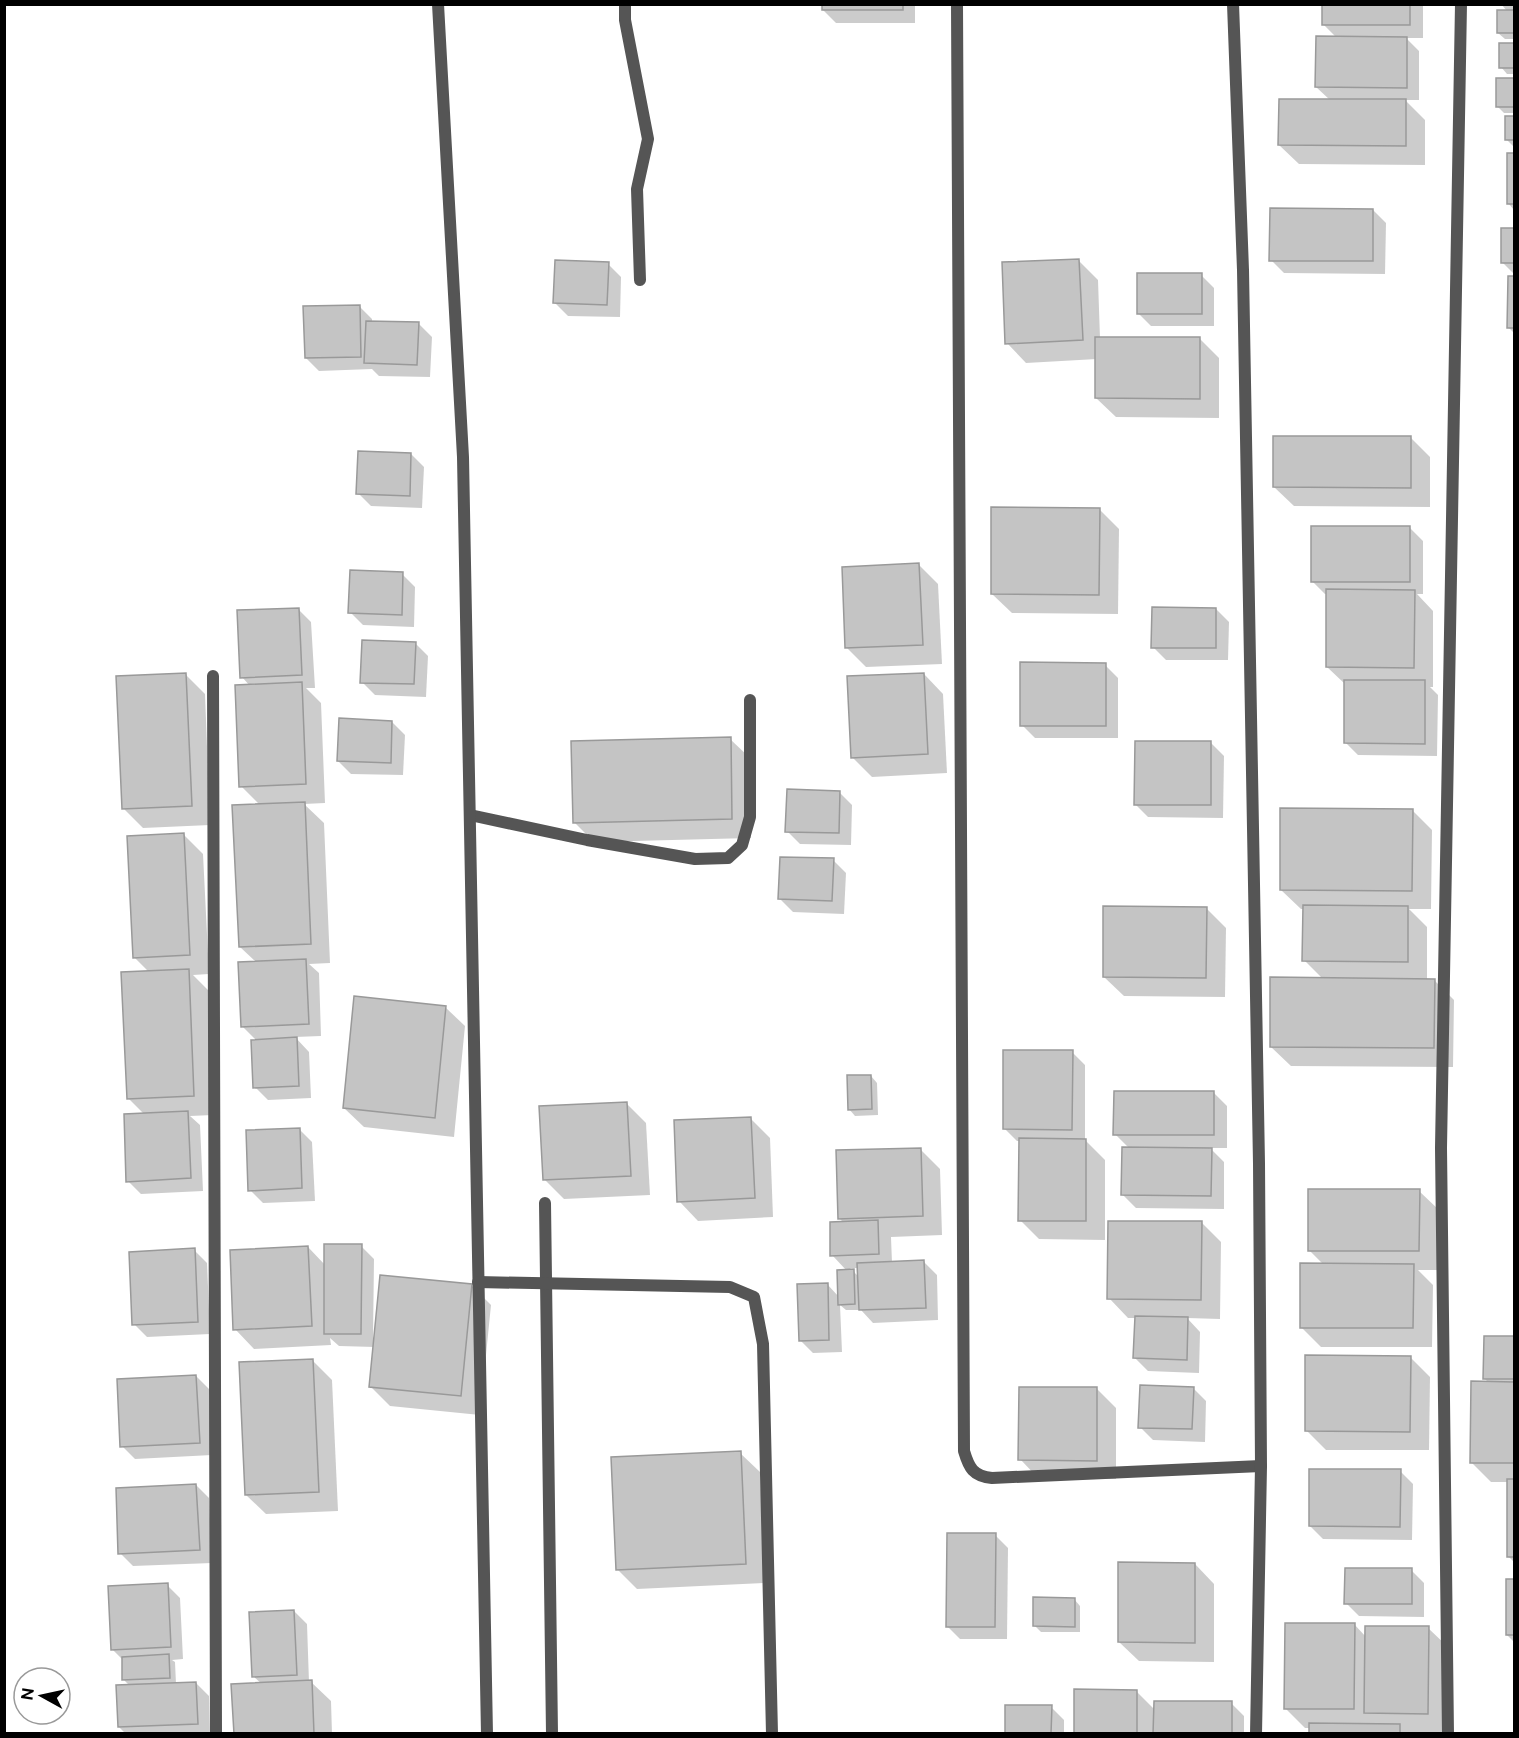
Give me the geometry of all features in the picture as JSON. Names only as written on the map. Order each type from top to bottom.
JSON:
[{"type":"street","points":[[438,4],[463,457],[486,1734]]},
{"type":"street","points":[[625,4],[625,20],[648,139],[636,189],[640,280]]},
{"type":"street","points":[[957,4],[964,1451],[967,1462],[974,1473],[992,1478],[1261,1466]]},
{"type":"street","points":[[1233,4],[1243,270],[1259,1162],[1261,1466],[1256,1734]]},
{"type":"street","points":[[1448,1734],[1442,1148],[1461,4]]},
{"type":"street","points":[[213,676],[216,1734]]},
{"type":"street","points":[[470,814],[587,840],[695,859],[728,858],[742,845],[750,817],[750,700]]},
{"type":"street","points":[[545,1203],[552,1734]]},
{"type":"street","points":[[478,1282],[730,1287],[754,1297],[763,1344],[772,1734]]},
{"type":"building","points":[[822,4],[903,4],[903,10],[822,10]]},
{"type":"building","points":[[1322,4],[1410,4],[1410,25],[1322,25]]},
{"type":"building","points":[[1497,10],[1514,10],[1514,33],[1497,33]]},
{"type":"building","points":[[1316,36],[1407,37],[1407,88],[1315,87]]},
{"type":"building","points":[[1499,43],[1514,43],[1514,68],[1499,68]]},
{"type":"building","points":[[1496,78],[1514,78],[1514,107],[1496,107]]},
{"type":"building","points":[[1279,99],[1406,99],[1406,146],[1278,145]]},
{"type":"building","points":[[1505,116],[1514,116],[1514,140],[1505,140]]},
{"type":"building","points":[[1507,153],[1514,153],[1514,204],[1507,204]]},
{"type":"building","points":[[1270,208],[1373,209],[1373,261],[1269,261]]},
{"type":"building","points":[[1501,228],[1514,228],[1514,263],[1501,263]]},
{"type":"building","points":[[1079,259],[1083,340],[1005,344],[1002,262]]},
{"type":"building","points":[[555,260],[609,262],[607,305],[553,303]]},
{"type":"building","points":[[1137,273],[1202,273],[1202,314],[1137,314]]},
{"type":"building","points":[[1508,276],[1514,276],[1514,328],[1507,328]]},
{"type":"building","points":[[360,305],[361,357],[305,358],[303,306]]},
{"type":"building","points":[[366,321],[419,322],[417,365],[364,363]]},
{"type":"building","points":[[1095,337],[1200,337],[1200,399],[1095,398]]},
{"type":"building","points":[[1273,436],[1411,436],[1411,488],[1273,487]]},
{"type":"building","points":[[358,451],[411,453],[410,496],[356,494]]},
{"type":"building","points":[[991,507],[1100,508],[1099,595],[991,594]]},
{"type":"building","points":[[1311,526],[1410,526],[1410,582],[1311,582]]},
{"type":"building","points":[[919,563],[923,645],[845,648],[842,567]]},
{"type":"building","points":[[350,570],[403,572],[402,615],[348,613]]},
{"type":"building","points":[[1326,589],[1415,590],[1414,668],[1326,667]]},
{"type":"building","points":[[1152,607],[1216,608],[1216,648],[1151,648]]},
{"type":"building","points":[[299,608],[302,675],[240,678],[237,610]]},
{"type":"building","points":[[362,640],[416,642],[414,684],[360,683]]},
{"type":"building","points":[[1020,662],[1106,663],[1106,726],[1020,726]]},
{"type":"building","points":[[186,673],[192,806],[122,809],[116,676]]},
{"type":"building","points":[[924,673],[928,754],[851,758],[847,676]]},
{"type":"building","points":[[1344,680],[1425,680],[1425,744],[1344,743]]},
{"type":"building","points":[[302,682],[306,784],[239,787],[235,685]]},
{"type":"building","points":[[339,718],[392,721],[391,763],[337,761]]},
{"type":"building","points":[[731,737],[732,819],[573,823],[571,741]]},
{"type":"building","points":[[1135,741],[1211,741],[1211,805],[1134,805]]},
{"type":"building","points":[[787,789],[840,791],[839,833],[785,832]]},
{"type":"building","points":[[305,802],[311,944],[239,947],[232,805]]},
{"type":"building","points":[[1280,808],[1413,809],[1412,891],[1280,890]]},
{"type":"building","points":[[184,833],[190,955],[133,958],[127,836]]},
{"type":"building","points":[[780,857],[834,858],[832,901],[778,899]]},
{"type":"building","points":[[1303,905],[1408,906],[1408,962],[1302,961]]},
{"type":"building","points":[[1103,906],[1207,907],[1206,978],[1103,977]]},
{"type":"building","points":[[306,959],[309,1024],[241,1027],[238,962]]},
{"type":"building","points":[[189,969],[194,1096],[127,1099],[121,972]]},
{"type":"building","points":[[1270,977],[1435,979],[1434,1048],[1270,1047]]},
{"type":"building","points":[[354,996],[446,1006],[435,1118],[343,1108]]},
{"type":"building","points":[[297,1037],[299,1086],[253,1088],[251,1040]]},
{"type":"building","points":[[1003,1050],[1073,1050],[1072,1130],[1003,1129]]},
{"type":"building","points":[[847,1075],[871,1075],[872,1109],[848,1110]]},
{"type":"building","points":[[1114,1091],[1214,1091],[1214,1135],[1113,1135]]},
{"type":"building","points":[[627,1102],[631,1176],[543,1180],[539,1106]]},
{"type":"building","points":[[188,1111],[191,1178],[126,1182],[124,1114]]},
{"type":"building","points":[[751,1117],[755,1198],[677,1202],[674,1120]]},
{"type":"building","points":[[300,1128],[302,1188],[248,1191],[246,1130]]},
{"type":"building","points":[[1019,1138],[1086,1139],[1086,1221],[1018,1221]]},
{"type":"building","points":[[1122,1147],[1212,1148],[1211,1196],[1121,1195]]},
{"type":"building","points":[[921,1148],[923,1216],[838,1219],[836,1150]]},
{"type":"building","points":[[1308,1189],[1420,1189],[1419,1251],[1308,1251]]},
{"type":"building","points":[[878,1220],[879,1254],[830,1256],[830,1222]]},
{"type":"building","points":[[1108,1221],[1202,1221],[1201,1300],[1107,1299]]},
{"type":"building","points":[[324,1244],[362,1244],[361,1334],[324,1334]]},
{"type":"building","points":[[308,1246],[312,1326],[233,1330],[230,1250]]},
{"type":"building","points":[[195,1248],[198,1322],[132,1325],[129,1252]]},
{"type":"building","points":[[924,1260],[926,1308],[859,1310],[857,1263]]},
{"type":"building","points":[[1300,1263],[1414,1264],[1413,1328],[1300,1328]]},
{"type":"building","points":[[854,1269],[855,1304],[838,1305],[837,1270]]},
{"type":"building","points":[[380,1275],[472,1284],[461,1396],[369,1387]]},
{"type":"building","points":[[828,1283],[829,1340],[799,1341],[797,1284]]},
{"type":"building","points":[[1135,1316],[1188,1317],[1187,1360],[1133,1358]]},
{"type":"building","points":[[1484,1336],[1514,1336],[1514,1379],[1483,1379]]},
{"type":"building","points":[[1305,1355],[1411,1356],[1410,1432],[1305,1431]]},
{"type":"building","points":[[313,1359],[319,1492],[245,1495],[239,1362]]},
{"type":"building","points":[[196,1375],[200,1443],[120,1447],[117,1379]]},
{"type":"building","points":[[1471,1381],[1514,1382],[1514,1463],[1470,1463]]},
{"type":"building","points":[[1140,1385],[1194,1387],[1192,1429],[1138,1428]]},
{"type":"building","points":[[1019,1387],[1097,1387],[1097,1461],[1018,1460]]},
{"type":"building","points":[[741,1451],[746,1564],[616,1570],[611,1457]]},
{"type":"building","points":[[1309,1469],[1401,1469],[1400,1527],[1309,1526]]},
{"type":"building","points":[[1507,1479],[1514,1479],[1514,1557],[1507,1557]]},
{"type":"building","points":[[196,1484],[200,1550],[118,1554],[116,1488]]},
{"type":"building","points":[[947,1533],[996,1533],[995,1627],[946,1627]]},
{"type":"building","points":[[1118,1562],[1195,1563],[1195,1643],[1118,1642]]},
{"type":"building","points":[[1345,1568],[1412,1568],[1412,1604],[1344,1604]]},
{"type":"building","points":[[1506,1579],[1514,1579],[1514,1635],[1506,1635]]},
{"type":"building","points":[[168,1583],[171,1647],[111,1650],[108,1586]]},
{"type":"building","points":[[1033,1597],[1075,1598],[1075,1627],[1033,1626]]},
{"type":"building","points":[[294,1610],[297,1675],[252,1677],[249,1612]]},
{"type":"building","points":[[1285,1623],[1355,1623],[1354,1709],[1284,1709]]},
{"type":"building","points":[[1365,1626],[1429,1626],[1428,1714],[1364,1713]]},
{"type":"building","points":[[169,1654],[170,1678],[122,1680],[122,1657]]},
{"type":"building","points":[[312,1680],[314,1734],[234,1734],[231,1684]]},
{"type":"building","points":[[196,1682],[198,1724],[118,1727],[116,1685]]},
{"type":"building","points":[[1074,1689],[1137,1690],[1137,1734],[1074,1734]]},
{"type":"building","points":[[1154,1701],[1232,1701],[1232,1734],[1153,1734]]},
{"type":"building","points":[[1005,1705],[1052,1705],[1051,1734],[1005,1734]]},
{"type":"building","points":[[1309,1723],[1400,1724],[1400,1734],[1309,1734]]}]
